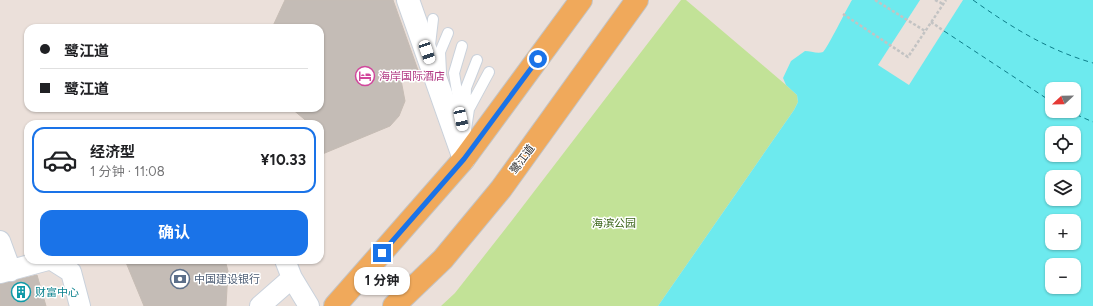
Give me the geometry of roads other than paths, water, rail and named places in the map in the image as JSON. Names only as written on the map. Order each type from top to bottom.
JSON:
[{"type":"main road","points":[[335,306],[464,159],[581,0]]},
{"type":"main road","name":"鹭江道","points":[[394,306],[443,259],[501,189],[637,0]]},
{"type":"street","points":[[420,14],[431,64],[464,159]]},
{"type":"street","points":[[0,241],[6,272],[34,264]]},
{"type":"street","points":[[58,264],[71,272],[80,306]]},
{"type":"street","points":[[260,306],[288,269],[309,306]]},
{"type":"lane","points":[[446,107],[441,80],[440,52],[448,33]]},
{"type":"lane","points":[[462,46],[454,73],[464,134]]},
{"type":"lane","points":[[464,159],[466,88],[477,60]]},
{"type":"lane","points":[[464,134],[470,109],[489,72]]},
{"type":"water","points":[[852,0],[1093,0],[1093,306],[658,306],[794,110],[798,102],[797,95],[786,85],[783,78],[791,61],[805,51],[821,53],[829,44]]},
{"type":"place","name":"海岸国际酒店","points":[[365,76]]},
{"type":"place","name":"中国建设银行","points":[[180,279]]},
{"type":"place","name":"财富中心","points":[[21,292]]},
{"type":"park label","name":"海滨公园","points":[[614,223]]}]
